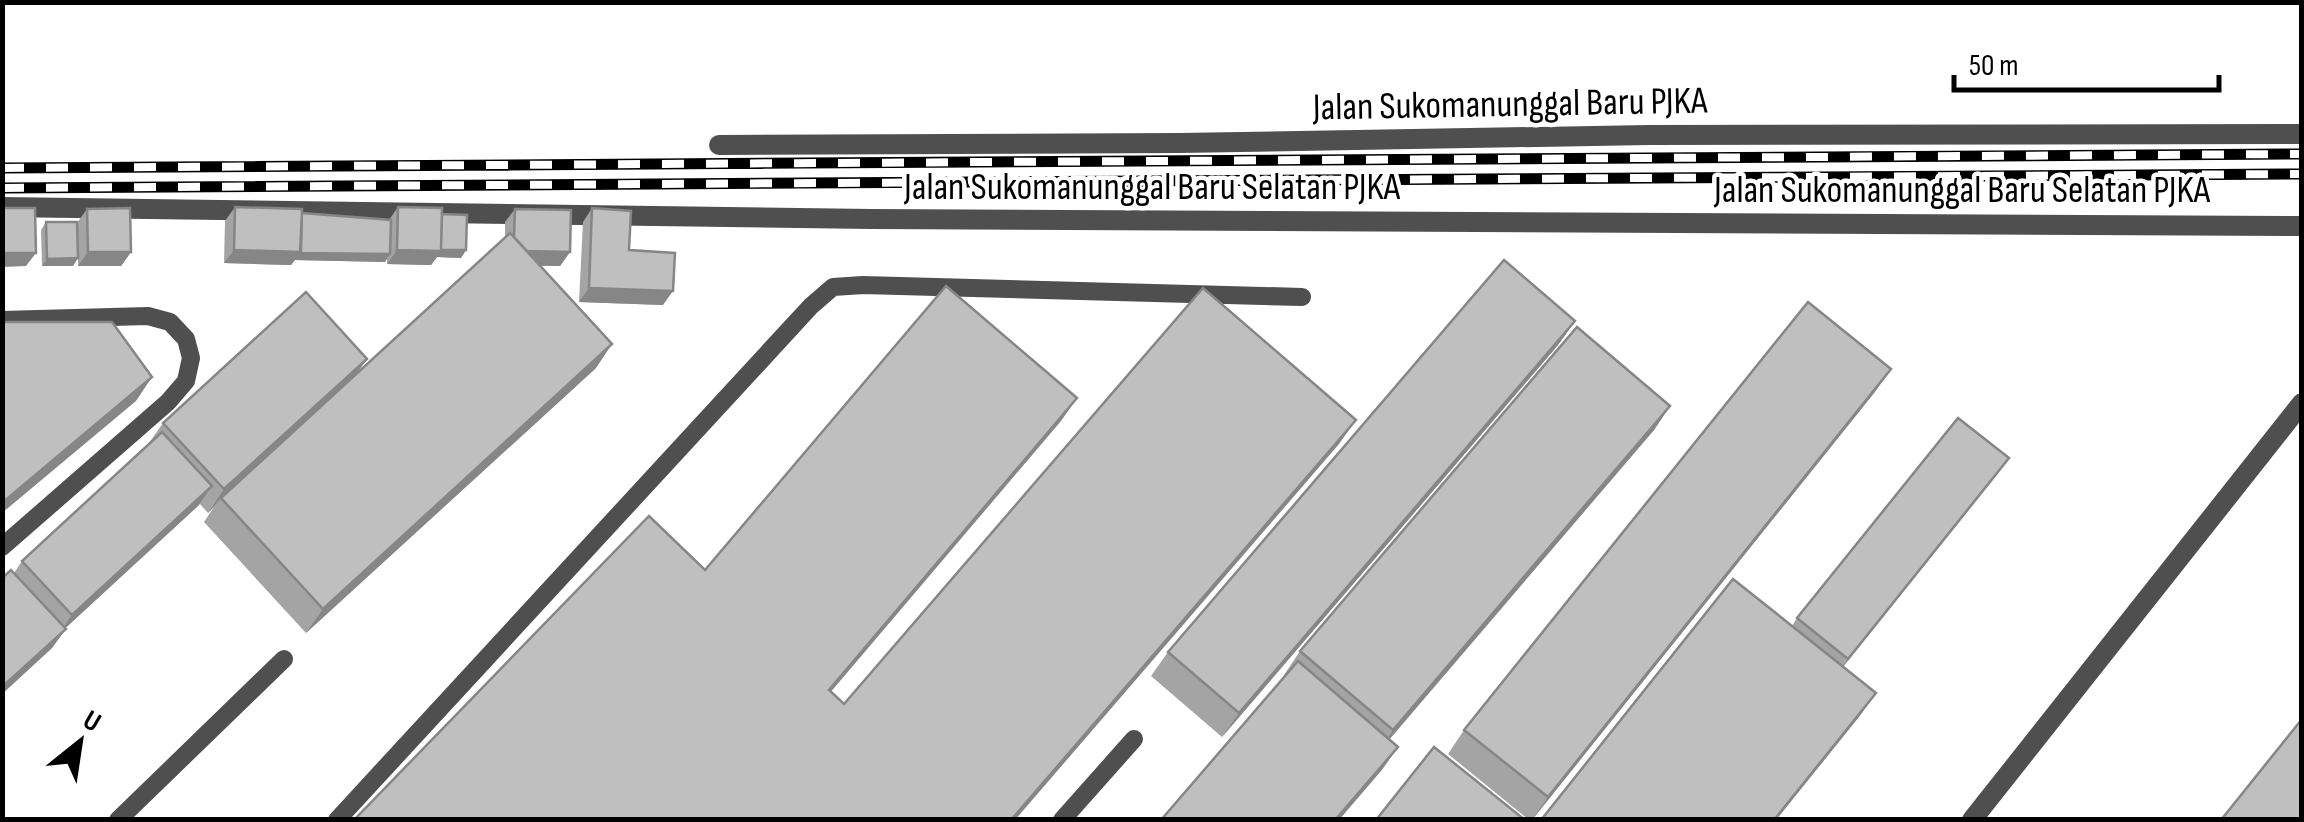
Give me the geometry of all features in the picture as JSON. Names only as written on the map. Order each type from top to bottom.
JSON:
[{"type":"street","name":"Jalan Sukomanunggal Baru PJKA","points":[[719,145],[1649,135],[2302,134]]},
{"type":"street","name":"Jalan Sukomanunggal Baru Selatan PJKA","points":[[2,208],[870,220],[2302,226]]},
{"type":"street","points":[[1972,820],[2302,403]]},
{"type":"lane","points":[[337,820],[811,306],[833,287],[864,284],[1302,297]]},
{"type":"lane","points":[[2,320],[148,316],[170,322],[186,339],[191,358],[186,381],[168,402],[2,546]]},
{"type":"lane","points":[[118,820],[284,658]]},
{"type":"lane","points":[[1062,820],[1134,739]]},
{"type":"building","points":[[235,207],[302,209],[301,252],[234,250]]},
{"type":"building","points":[[398,207],[442,208],[441,251],[397,250]]},
{"type":"building","points":[[2,208],[35,208],[36,253],[2,253]]},
{"type":"building","points":[[130,208],[131,252],[88,252],[87,209]]},
{"type":"building","points":[[592,208],[631,211],[629,250],[675,253],[673,291],[589,288]]},
{"type":"building","points":[[515,209],[571,210],[570,252],[527,251],[514,237]]},
{"type":"building","points":[[302,213],[391,220],[390,254],[300,253]]},
{"type":"building","points":[[442,214],[467,215],[466,250],[441,250]]},
{"type":"building","points":[[46,222],[77,222],[78,258],[47,259]]},
{"type":"building","points":[[510,233],[612,344],[323,609],[221,498]]},
{"type":"building","points":[[1504,260],[1575,321],[1239,713],[1168,652]]},
{"type":"building","points":[[946,286],[1077,398],[829,690],[844,704],[1203,288],[1356,420],[1011,820],[354,820],[649,516],[705,570]]},
{"type":"building","points":[[306,292],[367,359],[224,489],[163,423]]},
{"type":"building","points":[[1808,302],[1891,369],[1548,797],[1464,730]]},
{"type":"building","points":[[2,322],[112,322],[152,377],[2,503]]},
{"type":"building","points":[[1577,327],[1670,406],[1393,730],[1300,651]]},
{"type":"building","points":[[1958,418],[2009,458],[1848,659],[1797,618]]},
{"type":"building","points":[[162,432],[212,486],[72,615],[22,561]]},
{"type":"building","points":[[11,570],[66,629],[2,687],[2,578]]},
{"type":"building","points":[[1733,579],[1876,693],[1774,820],[1541,820]]},
{"type":"building","points":[[1298,661],[1398,747],[1335,820],[1161,820]]},
{"type":"building","points":[[2302,719],[2302,820],[2221,820]]},
{"type":"building","points":[[1434,747],[1525,820],[1376,820]]},
{"type":"railway","points":[[2,168],[2302,154]]},
{"type":"railway","points":[[2,188],[2302,174]]}]
